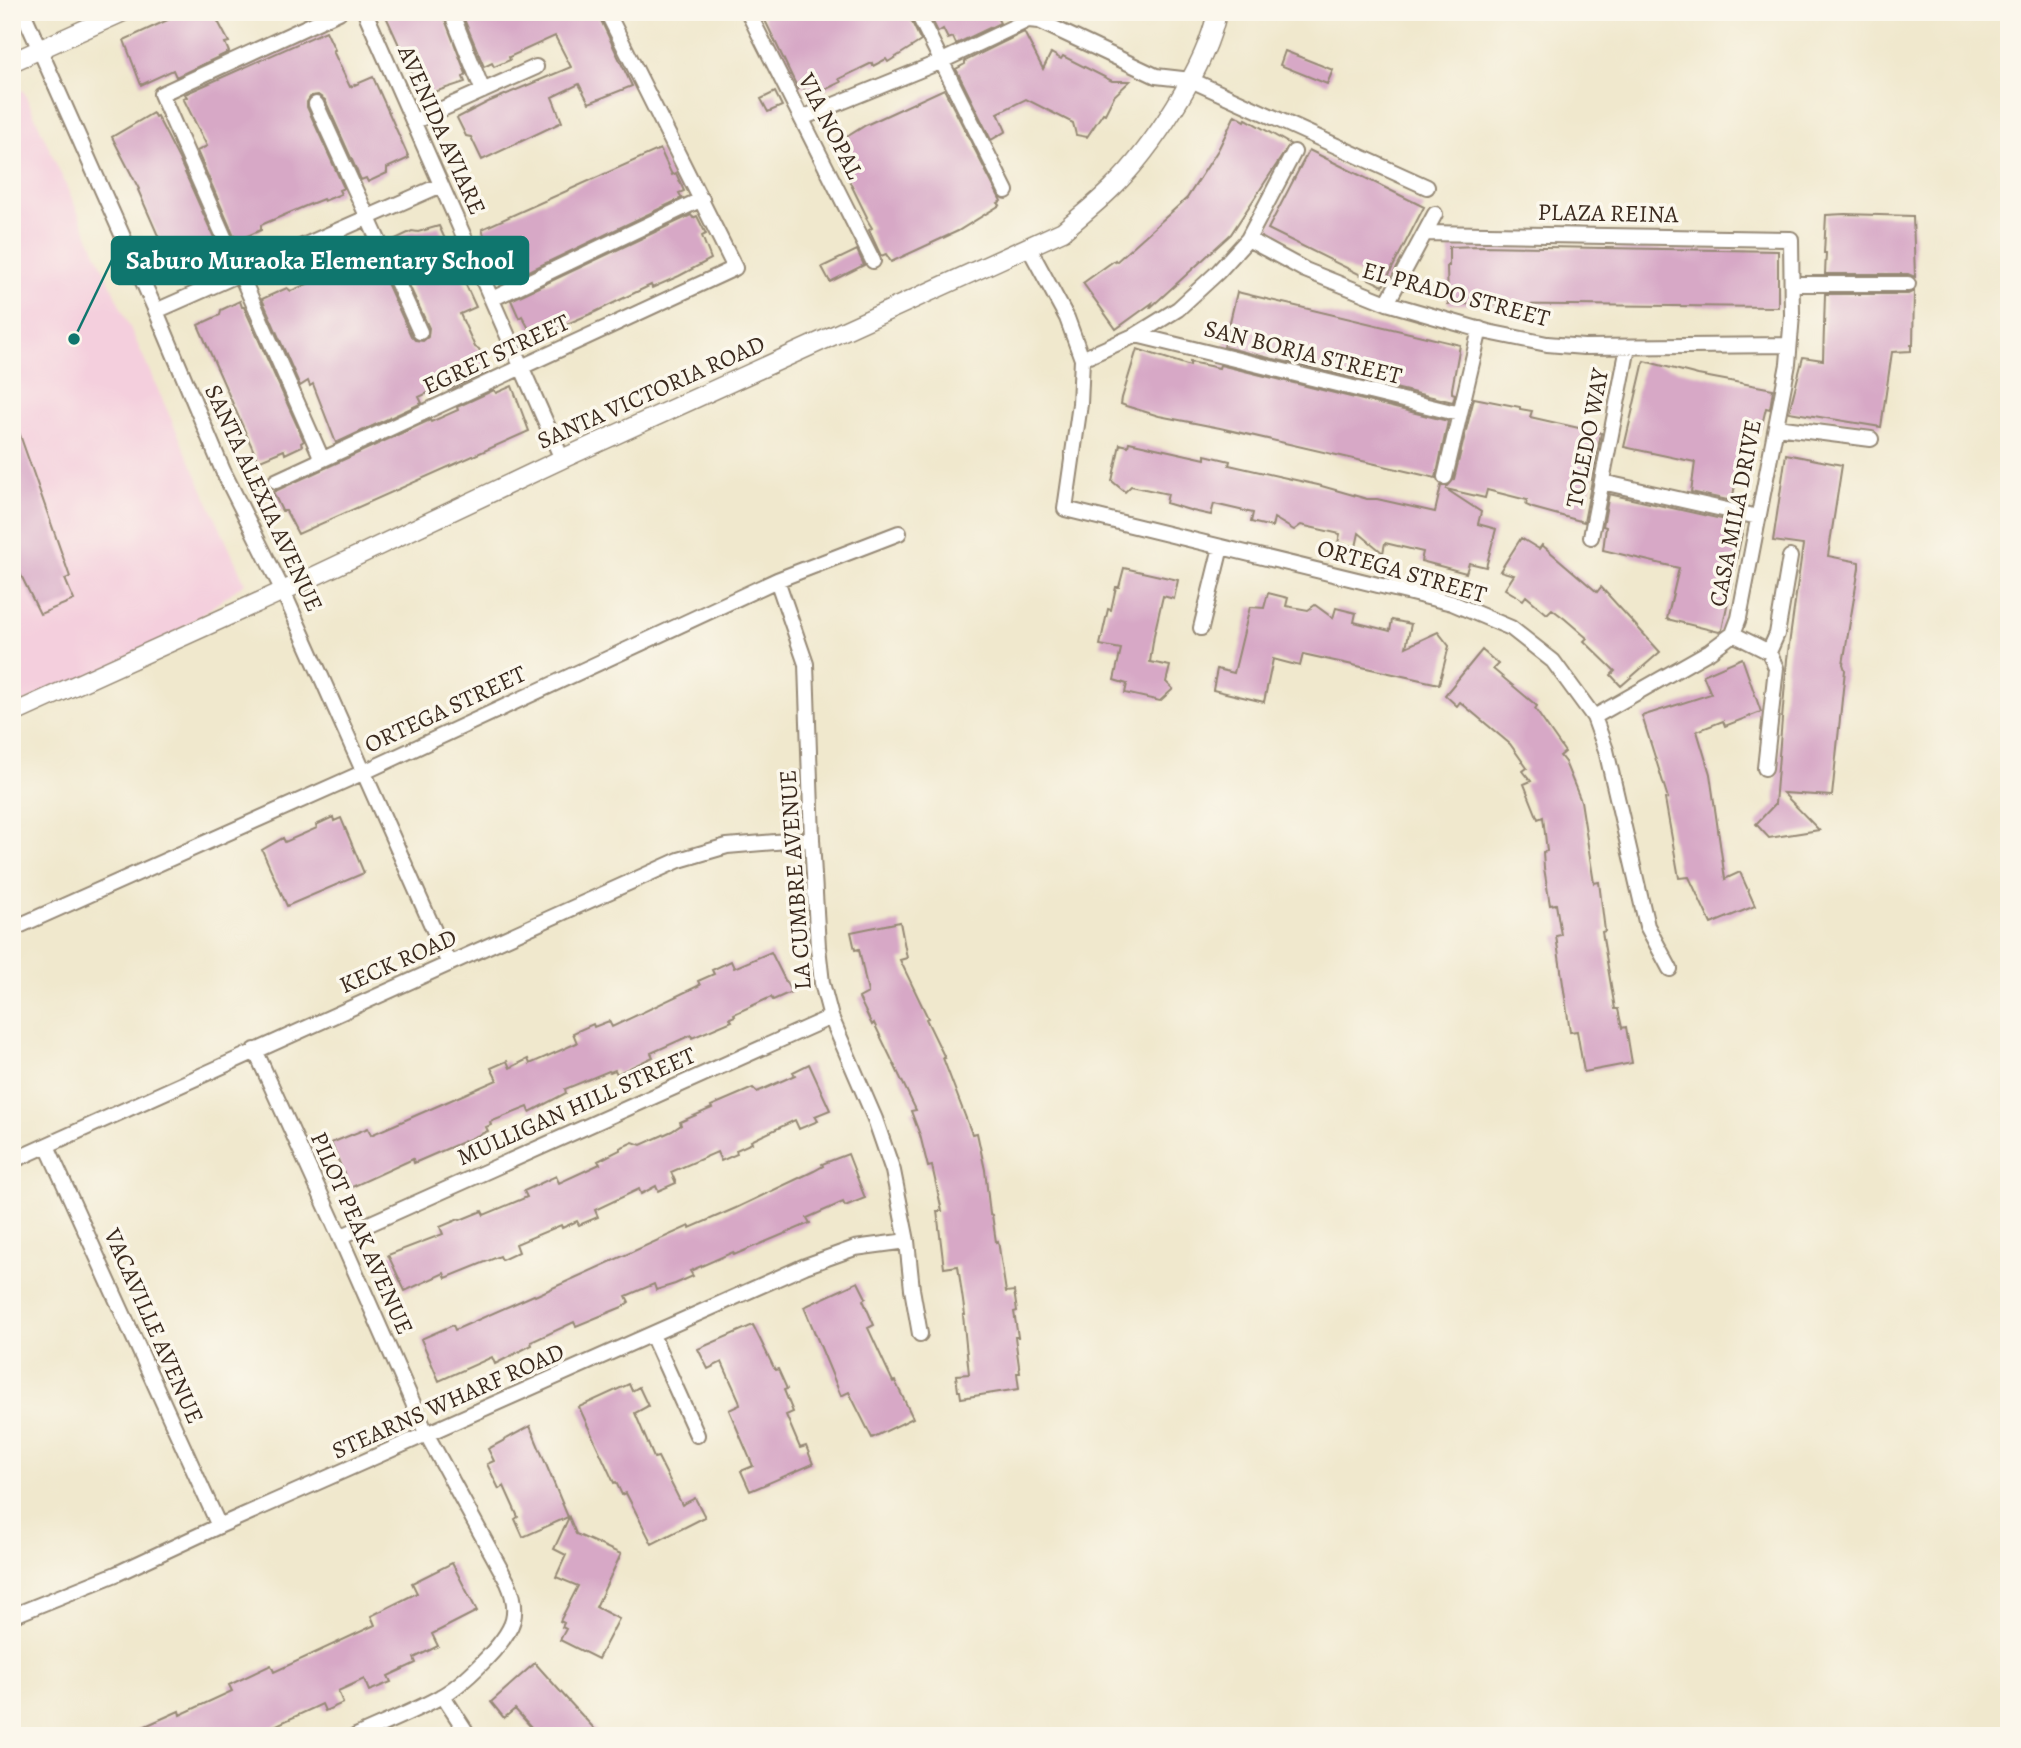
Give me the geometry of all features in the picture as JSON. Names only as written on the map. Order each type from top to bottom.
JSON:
[{"type":"street","name":"SANTA ALEXIA AVENUE","points":[[23,12],[156,311],[222,471],[283,592],[449,964]]},
{"type":"street","points":[[12,62],[123,12]]},
{"type":"street","points":[[322,459],[161,94],[339,12]]},
{"type":"street","name":"AVENIDA AVIARE","points":[[365,12],[562,459]]},
{"type":"street","points":[[451,12],[484,91]]},
{"type":"street","points":[[492,299],[702,199],[607,12]]},
{"type":"street","name":"VIA NOPAL","points":[[748,12],[873,261]]},
{"type":"street","points":[[917,12],[1006,191]]},
{"type":"street","name":"SANTA VICTORIA ROAD","points":[[12,714],[283,592],[562,459],[1029,248],[1063,230],[1112,189],[1144,152],[1191,80],[1217,12]]},
{"type":"street","points":[[802,118],[942,61],[1028,20],[1039,21],[1156,76],[1191,80],[1427,187]]},
{"type":"street","points":[[413,122],[536,67]]},
{"type":"street","points":[[316,104],[420,332]]},
{"type":"street","points":[[1029,248],[1067,318],[1082,359],[1136,335],[1178,309],[1218,272],[1248,239],[1294,152]]},
{"type":"street","points":[[156,311],[441,185]]},
{"type":"street","name":"EGRET STREET","points":[[276,481],[735,268],[702,199]]},
{"type":"street","points":[[1387,303],[1435,214]]},
{"type":"street","name":"PLAZA REINA","points":[[1425,233],[1791,239]]},
{"type":"street","name":"EL PRADO STREET","points":[[1248,239],[1305,271],[1387,303],[1480,329],[1547,344],[1628,347],[1789,345]]},
{"type":"street","name":"CASA MILA DRIVE","points":[[1594,717],[1710,651],[1733,634],[1776,427],[1789,345],[1791,239]]},
{"type":"street","points":[[1792,284],[1908,284]]},
{"type":"street","points":[[1445,477],[1480,329]]},
{"type":"street","name":"SAN BORJA STREET","points":[[1136,335],[1460,414]]},
{"type":"street","name":"TOLEDO WAY","points":[[1591,537],[1628,347]]},
{"type":"street","name":"ORTEGA STREET","points":[[1082,359],[1080,404],[1065,509],[1452,603],[1511,628],[1553,661],[1594,717],[1606,750],[1647,926],[1670,969]]},
{"type":"street","points":[[1776,427],[1871,439]]},
{"type":"street","points":[[1602,481],[1758,517]]},
{"type":"street","name":"ORTEGA STREET","points":[[12,929],[362,773],[777,580],[899,533]]},
{"type":"street","points":[[1201,628],[1221,547]]},
{"type":"street","points":[[1769,652],[1777,634],[1790,557]]},
{"type":"street","name":"LA CUMBRE AVENUE","points":[[777,580],[806,664],[812,839],[822,983],[831,1017],[887,1150],[907,1241],[920,1334]]},
{"type":"street","points":[[1733,634],[1769,652],[1776,668],[1765,768]]},
{"type":"street","name":"KECK ROAD","points":[[12,1161],[679,860],[705,851],[750,843],[812,839]]},
{"type":"street","name":"MULLIGAN HILL STREET","points":[[340,1237],[831,1017]]},
{"type":"street","name":"PILOT PEAK AVENUE","points":[[254,1050],[427,1435],[508,1583],[514,1602],[513,1620],[505,1637],[443,1696],[356,1736]]},
{"type":"street","name":"VACAVILLE AVENUE","points":[[47,1146],[219,1526]]},
{"type":"street","name":"STEARNS WHARF ROAD","points":[[12,1616],[116,1574],[837,1254],[873,1244],[907,1241]]},
{"type":"street","points":[[652,1335],[697,1435]]},
{"type":"street","points":[[443,1696],[469,1736]]},
{"type":"shaded area","points":[[23,90],[245,583],[145,656],[12,707],[12,94]]},
{"type":"building","points":[[185,12],[213,12],[229,42],[225,43],[229,52],[176,77],[173,70],[141,85],[124,40]]},
{"type":"building","points":[[384,12],[442,12],[466,74],[463,77],[465,82],[422,96]]},
{"type":"building","points":[[461,12],[597,12],[632,86],[589,103],[579,84],[552,97],[562,122],[482,160],[471,137],[466,136],[457,118],[571,67],[555,36],[509,57],[510,60],[494,67],[492,63],[484,67]]},
{"type":"building","points":[[761,12],[907,12],[921,41],[888,62],[886,59],[873,66],[872,63],[839,79],[841,82],[820,92],[819,89],[807,94],[803,86],[798,89]]},
{"type":"building","points":[[928,12],[994,12],[1000,23],[956,44],[953,37],[948,39],[943,29],[938,32]]},
{"type":"building","points":[[326,31],[350,87],[373,77],[409,158],[387,168],[387,173],[368,182],[366,178],[361,180],[325,100],[318,95],[311,96],[307,107],[344,188],[339,190],[341,194],[261,225],[261,230],[236,241],[197,151],[207,146],[183,98],[187,97],[185,94]]},
{"type":"building","points":[[1024,32],[1043,69],[1051,53],[1061,59],[1063,56],[1112,81],[1130,81],[1114,96],[1105,114],[1103,113],[1087,137],[1076,135],[1073,123],[1026,99],[998,113],[1006,131],[991,140],[956,69],[965,64],[965,61]]},
{"type":"building","points":[[1285,51],[1333,70],[1327,84],[1280,65]]},
{"type":"building","points":[[944,89],[1001,201],[998,203],[1000,205],[958,231],[891,262],[886,254],[881,256],[869,230],[872,228],[832,146],[866,125]]},
{"type":"building","points":[[775,92],[782,106],[768,112],[761,99]]},
{"type":"building","points":[[153,113],[179,159],[219,249],[219,256],[183,269],[182,266],[173,270],[139,189],[112,137]]},
{"type":"building","points":[[1235,115],[1290,144],[1231,234],[1150,308],[1152,303],[1116,329],[1083,283],[1115,260],[1116,262],[1187,198],[1218,150]]},
{"type":"building","points":[[660,149],[672,175],[676,173],[684,191],[679,193],[682,198],[506,282],[501,270],[496,272],[482,229]]},
{"type":"building","points":[[1309,150],[1424,207],[1383,286],[1268,229]]},
{"type":"building","points":[[691,215],[693,218],[697,216],[706,234],[702,236],[711,259],[679,276],[652,288],[651,285],[534,338],[522,316],[519,318],[511,300]]},
{"type":"building","points":[[1826,215],[1913,216],[1915,277],[1908,274],[1825,274]]},
{"type":"building","points":[[439,226],[476,307],[460,314],[475,347],[479,349],[487,364],[483,366],[486,373],[448,390],[445,385],[419,397],[422,403],[336,443],[313,384],[310,386],[308,381],[300,386],[262,299],[287,288],[291,291],[337,271],[352,262],[351,259],[372,250],[411,336],[415,340],[423,341],[428,337],[429,328],[389,242],[412,231]]},
{"type":"building","points":[[1449,247],[1778,251],[1778,307],[1448,304]]},
{"type":"building","points":[[857,250],[864,265],[830,282],[822,267]]},
{"type":"building","points":[[1914,291],[1913,345],[1911,351],[1892,352],[1881,427],[1789,412],[1803,357],[1823,360],[1825,294],[1908,294]]},
{"type":"building","points":[[1237,292],[1460,345],[1452,389],[1455,394],[1453,402],[1224,347]]},
{"type":"building","points":[[240,301],[304,441],[302,446],[285,454],[284,450],[258,461],[198,325],[220,315],[221,310]]},
{"type":"building","points":[[1137,349],[1190,366],[1190,362],[1219,368],[1220,365],[1448,421],[1436,478],[1159,416],[1121,404]]},
{"type":"building","points":[[1644,361],[1698,375],[1773,389],[1770,409],[1766,408],[1761,429],[1746,427],[1732,501],[1691,492],[1695,462],[1624,447]]},
{"type":"building","points":[[512,386],[529,431],[298,534],[286,511],[282,511],[273,492],[430,420],[431,422],[458,410],[457,407],[494,390],[496,393]]},
{"type":"building","points":[[1474,398],[1520,407],[1532,411],[1530,417],[1601,433],[1584,522],[1533,508],[1526,505],[1527,500],[1487,490],[1485,498],[1446,489],[1481,512],[1478,524],[1496,529],[1486,567],[1469,563],[1466,573],[1421,561],[1423,552],[1385,543],[1383,553],[1359,533],[1356,547],[1338,543],[1340,534],[1301,525],[1294,530],[1274,518],[1272,527],[1251,522],[1253,513],[1214,504],[1211,515],[1193,511],[1166,503],[1168,494],[1131,486],[1125,492],[1112,481],[1120,444],[1128,446],[1129,442],[1205,459],[1205,455],[1230,461],[1229,465],[1367,499],[1435,512],[1441,486],[1448,486],[1454,479]]},
{"type":"building","points":[[12,418],[70,577],[65,579],[74,600],[40,614],[12,557]]},
{"type":"building","points":[[1786,454],[1842,465],[1828,556],[1859,562],[1859,568],[1843,664],[1845,670],[1832,796],[1783,793],[1819,830],[1769,838],[1756,824],[1775,804],[1787,659],[1803,545],[1773,541]]},
{"type":"building","points":[[1609,494],[1744,524],[1722,630],[1719,632],[1667,619],[1679,568],[1603,550],[1606,527],[1603,526]]},
{"type":"building","points":[[1521,538],[1539,549],[1542,545],[1597,592],[1601,587],[1660,652],[1621,686],[1611,675],[1615,671],[1584,641],[1587,638],[1565,619],[1552,609],[1547,614],[1526,596],[1523,600],[1505,589],[1514,575],[1500,571]]},
{"type":"building","points":[[1124,568],[1178,580],[1174,599],[1163,596],[1154,635],[1150,662],[1170,666],[1166,682],[1173,689],[1160,701],[1125,693],[1127,684],[1114,680],[1121,649],[1100,645],[1108,609],[1111,610]]},
{"type":"building","points":[[1268,593],[1288,598],[1286,606],[1308,610],[1315,605],[1333,618],[1336,608],[1356,613],[1354,622],[1390,631],[1392,620],[1411,624],[1406,647],[1438,632],[1449,646],[1439,684],[1303,654],[1300,666],[1273,659],[1264,702],[1213,690],[1217,669],[1234,673],[1250,607],[1264,608]]},
{"type":"building","points":[[1482,650],[1498,664],[1493,669],[1537,706],[1535,709],[1565,752],[1560,756],[1581,801],[1594,883],[1599,882],[1605,931],[1602,932],[1615,1009],[1618,1009],[1622,1028],[1626,1027],[1632,1063],[1584,1072],[1577,1031],[1570,1032],[1556,936],[1561,935],[1556,904],[1550,905],[1544,868],[1543,852],[1547,851],[1543,817],[1538,819],[1524,784],[1531,781],[1523,771],[1527,768],[1510,744],[1460,702],[1457,706],[1445,695]]},
{"type":"building","points":[[1742,658],[1761,712],[1725,726],[1723,721],[1697,731],[1710,774],[1725,879],[1740,872],[1755,906],[1711,924],[1689,877],[1679,878],[1665,799],[1668,798],[1642,716],[1711,694],[1703,675]]},
{"type":"building","points":[[333,817],[334,821],[341,818],[364,873],[287,906],[262,850],[283,838],[285,842],[317,828],[316,825]]},
{"type":"building","points":[[900,922],[907,958],[900,960],[945,1058],[972,1134],[977,1133],[1006,1292],[1014,1291],[1019,1389],[961,1398],[958,1391],[956,1375],[969,1374],[958,1266],[944,1268],[937,1211],[942,1211],[932,1166],[928,1167],[911,1111],[916,1110],[859,998],[868,993],[859,949],[855,950],[851,932]]},
{"type":"building","points":[[771,952],[791,992],[773,1000],[771,997],[734,1014],[735,1016],[730,1018],[732,1021],[651,1053],[653,1057],[617,1074],[615,1070],[609,1071],[565,1089],[566,1093],[530,1112],[528,1107],[490,1122],[491,1125],[486,1127],[488,1131],[414,1163],[413,1159],[350,1188],[331,1143],[368,1128],[371,1135],[497,1080],[491,1068],[507,1061],[510,1068],[528,1059],[530,1064],[577,1043],[573,1033],[593,1024],[594,1027],[609,1021],[612,1027],[700,985],[698,981],[714,974],[712,970],[731,961],[734,968]]},
{"type":"building","points":[[809,1064],[830,1110],[815,1116],[818,1121],[799,1129],[795,1120],[751,1141],[752,1143],[736,1150],[737,1154],[721,1161],[717,1152],[671,1172],[676,1183],[658,1191],[656,1186],[641,1194],[639,1189],[595,1210],[598,1217],[579,1225],[577,1221],[562,1228],[561,1225],[516,1244],[519,1252],[502,1260],[500,1256],[446,1278],[444,1273],[405,1291],[388,1255],[443,1234],[440,1227],[459,1219],[482,1211],[484,1215],[527,1197],[524,1191],[556,1176],[559,1183],[600,1164],[598,1161],[620,1148],[633,1142],[641,1145],[672,1131],[681,1125],[680,1122],[712,1108],[711,1106],[753,1088],[757,1092],[795,1075],[793,1072]]},
{"type":"building","points":[[848,1154],[865,1198],[845,1206],[843,1202],[807,1218],[810,1223],[690,1271],[693,1276],[675,1284],[656,1290],[654,1284],[626,1296],[629,1302],[622,1307],[576,1326],[574,1322],[531,1342],[532,1345],[495,1364],[492,1357],[439,1381],[421,1339],[453,1325],[455,1330],[535,1296],[689,1226],[690,1228],[736,1208],[814,1171],[823,1166],[822,1164]]},
{"type":"building","points":[[858,1282],[874,1325],[868,1328],[913,1418],[872,1438],[849,1392],[841,1396],[804,1307]]},
{"type":"building","points":[[753,1325],[787,1389],[784,1390],[793,1412],[786,1415],[800,1448],[806,1446],[813,1464],[750,1491],[741,1471],[753,1466],[729,1410],[740,1405],[739,1400],[722,1362],[708,1369],[698,1349]]},
{"type":"building","points":[[629,1384],[632,1391],[639,1387],[648,1406],[635,1413],[654,1458],[658,1457],[682,1505],[695,1498],[705,1517],[652,1544],[626,1493],[622,1495],[616,1482],[614,1483],[579,1407]]},
{"type":"building","points":[[530,1426],[568,1517],[523,1537],[515,1519],[518,1517],[504,1486],[499,1489],[487,1464],[494,1461],[488,1449]]},
{"type":"building","points":[[569,1517],[576,1534],[621,1554],[596,1607],[619,1619],[598,1659],[560,1640],[566,1629],[560,1621],[578,1586],[556,1577],[566,1555],[554,1549]]},
{"type":"building","points":[[452,1563],[477,1611],[432,1634],[438,1646],[414,1658],[416,1663],[388,1676],[391,1682],[369,1691],[364,1679],[338,1691],[343,1703],[325,1711],[322,1704],[270,1728],[274,1736],[123,1736],[179,1711],[180,1715],[232,1691],[229,1685],[271,1665],[274,1672],[375,1625],[371,1616],[417,1593],[412,1583]]},
{"type":"building","points":[[535,1663],[601,1736],[539,1736],[515,1709],[504,1718],[491,1702]]},
{"type":"place","name":"Saburo Muraoka Elementary School","points":[[74,339]]}]
